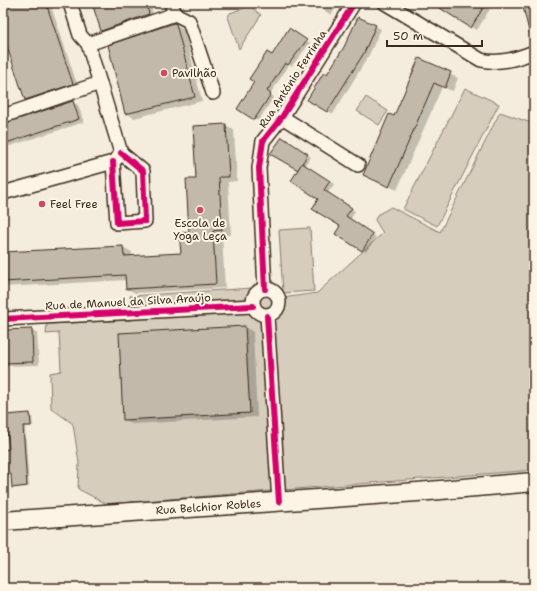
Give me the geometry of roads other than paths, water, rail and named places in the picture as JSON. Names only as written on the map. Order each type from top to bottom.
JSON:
[{"type":"main road","name":"Rua Belchior Robles","points":[[3,522],[534,482]]},
{"type":"street","points":[[3,192],[117,158],[144,171],[145,221],[117,223],[117,158],[100,84],[88,44],[80,35],[70,3]]},
{"type":"street","name":"Rua António Ferrinha","points":[[265,289],[259,168],[264,141],[282,117],[354,3]]},
{"type":"street","points":[[384,3],[481,60],[495,63],[513,60],[534,52]]},
{"type":"street","points":[[88,44],[173,9],[189,21],[213,93]]},
{"type":"street","points":[[4,112],[100,84]]},
{"type":"street","points":[[282,117],[358,165]]},
{"type":"street","points":[[265,289],[276,293],[280,301],[278,309],[271,315],[267,316],[258,313],[253,306],[254,296],[260,290],[265,289]]},
{"type":"street","name":"Rua de Manuel da Silva Araújo","points":[[3,319],[253,306]]},
{"type":"street","points":[[267,316],[279,502]]},
{"type":"place","name":"Pavilhão","points":[[164,73]]},
{"type":"place","name":"Feel Free","points":[[42,204]]},
{"type":"place","name":"Escola de Yoga Leça","points":[[200,210]]}]
